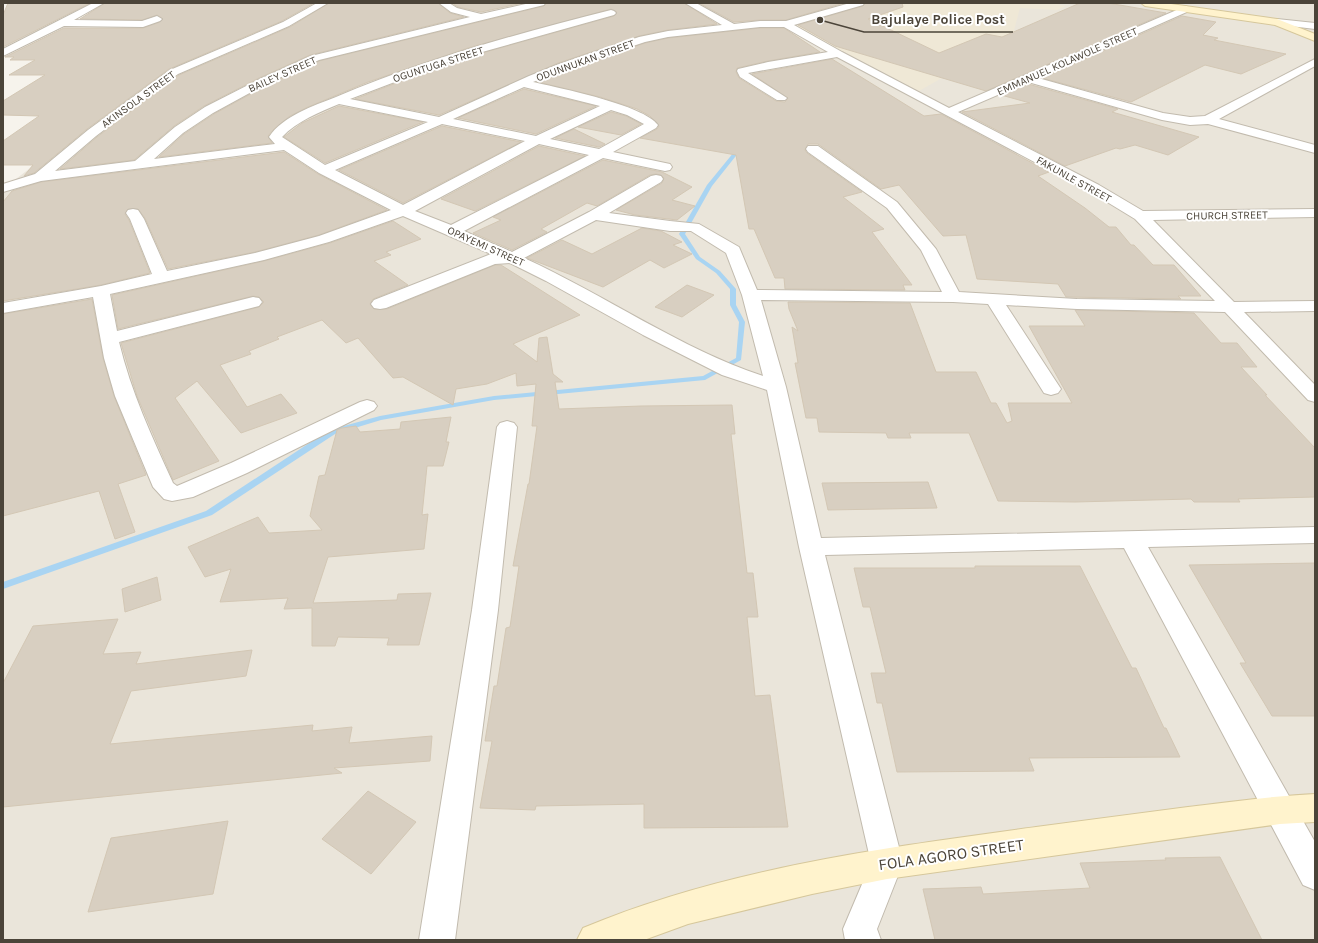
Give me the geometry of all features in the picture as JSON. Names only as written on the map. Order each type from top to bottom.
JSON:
[{"type":"street","points":[[3,53],[100,3]]},
{"type":"street","name":"AKINSOLA STREET","points":[[4,189],[40,177],[92,133],[174,72],[286,24],[324,3]]},
{"type":"street","points":[[443,3],[454,10],[504,23]]},
{"type":"street","name":"BAILEY STREET","points":[[139,165],[179,130],[209,110],[292,67],[315,58],[344,50],[542,3]]},
{"type":"street","points":[[689,3],[733,27]]},
{"type":"street","name":"ODUNNUKAN STREET","points":[[324,170],[442,121],[523,82],[563,66],[619,47],[668,34],[733,27],[786,24],[860,3]]},
{"type":"street","points":[[1145,3],[1315,26]]},
{"type":"street","name":"EMMANUEL KOLAWOLE STREET","points":[[948,112],[1186,9]]},
{"type":"street","name":"OGUNTUGA STREET","points":[[281,141],[278,132],[304,115],[339,100],[446,59],[611,13]]},
{"type":"street","points":[[60,23],[142,24],[157,19]]},
{"type":"street","points":[[1277,22],[1315,38]]},
{"type":"street","name":"FAKUNLE STREET","points":[[786,24],[838,54],[1094,188],[1140,216],[1315,396]]},
{"type":"street","points":[[519,27],[540,33]]},
{"type":"street","points":[[781,98],[744,75],[742,71],[768,65],[838,54]]},
{"type":"street","points":[[1208,120],[1315,62]]},
{"type":"street","points":[[1027,78],[1162,116],[1190,121],[1208,120],[1315,149]]},
{"type":"street","points":[[452,231],[600,154],[652,125],[644,119],[610,106],[523,82]]},
{"type":"street","points":[[339,100],[600,154],[661,173],[594,215],[512,258],[492,260],[380,304]]},
{"type":"street","points":[[3,308],[101,291],[161,277],[210,268],[324,239],[403,211],[538,140],[610,106]]},
{"type":"street","points":[[40,177],[139,165],[281,141]]},
{"type":"street","name":"OPAYEMI STREET","points":[[281,141],[324,170],[403,211],[452,231],[552,277],[697,356],[729,371],[776,387]]},
{"type":"street","points":[[813,149],[892,205],[928,249],[953,297]]},
{"type":"street","points":[[133,213],[140,225],[161,277]]},
{"type":"street","name":"CHURCH STREET","points":[[1140,216],[1315,213]]},
{"type":"street","points":[[594,215],[670,226],[694,227],[733,250],[751,295],[776,387],[811,547],[887,863],[860,929],[863,940]]},
{"type":"street","points":[[101,291],[113,360],[126,398],[164,487],[172,494],[185,492],[239,468],[367,406]]},
{"type":"street","points":[[751,295],[953,297],[1077,304],[1230,307],[1315,306]]},
{"type":"street","points":[[994,300],[1051,389]]},
{"type":"street","points":[[109,339],[253,302]]},
{"type":"street","points":[[437,940],[485,610],[507,427]]},
{"type":"street","points":[[811,547],[1315,535]]},
{"type":"street","points":[[1131,539],[1315,874]]},
{"type":"street","name":"FOLA AGORO STREET","points":[[595,940],[688,907],[812,878],[887,863],[1280,810],[1315,808]]},
{"type":"shaded area","points":[[245,3],[1315,3],[1315,940],[3,940],[3,183],[12,182]]},
{"type":"shaded area","points":[[867,3],[1053,3],[1066,6],[1057,10],[1020,8],[1012,38],[919,91],[892,80],[796,26]]},
{"type":"building","points":[[8,3],[90,3],[3,47],[3,15]]},
{"type":"building","points":[[105,3],[314,3],[282,21],[169,69],[87,129],[34,173],[24,176],[33,165],[3,165],[3,141],[39,116],[3,115],[3,101],[45,75],[9,75],[35,60],[10,60],[14,57],[5,57],[64,28],[143,28],[160,22],[163,19],[157,15],[142,20],[80,19]]},
{"type":"building","points":[[329,3],[438,3],[450,13],[464,17],[310,55],[259,78],[204,106],[174,126],[134,160],[60,169],[97,137],[179,75],[290,27]]},
{"type":"building","points":[[452,3],[523,3],[481,12],[458,7]]},
{"type":"building","points":[[546,3],[684,3],[717,24],[668,30],[639,36],[558,63],[439,115],[355,99],[450,62],[614,16],[617,12],[611,9],[471,47],[368,82],[290,116],[268,136],[272,143],[159,157],[184,134],[214,114],[269,84],[319,61],[544,6]]},
{"type":"building","points":[[699,3],[844,3],[786,20],[734,22]]},
{"type":"building","points":[[865,3],[902,3],[903,7],[868,19],[939,53],[986,34],[1002,37],[1080,3],[1108,3],[1166,13],[986,91],[835,46],[798,25],[863,6]]},
{"type":"building","points":[[1182,16],[1216,22],[1203,35],[1218,38],[1214,40],[1286,54],[1241,74],[1205,65],[1131,102],[1042,78]]},
{"type":"building","points":[[760,28],[784,28],[820,52],[737,68],[736,72],[739,78],[776,101],[785,102],[788,98],[752,74],[832,59],[924,116],[941,114],[1049,172],[1038,176],[1085,208],[1109,227],[1116,227],[1131,245],[1134,245],[1153,265],[1174,265],[1201,296],[1178,296],[1181,299],[1066,297],[1058,284],[977,279],[966,235],[943,236],[899,185],[881,189],[818,144],[808,144],[805,150],[807,153],[862,192],[843,197],[884,229],[872,232],[912,285],[903,285],[905,290],[785,289],[784,278],[775,278],[754,229],[749,229],[736,155],[640,138],[657,129],[659,126],[650,116],[637,109],[600,97],[538,82],[568,69],[645,43],[668,38]]},
{"type":"building","points":[[1028,84],[1118,109],[1112,112],[1199,137],[1168,155],[1135,145],[1120,149],[1116,148],[1065,166],[962,112],[1030,103],[1001,95]]},
{"type":"building","points":[[524,89],[596,106],[536,134],[458,118]]},
{"type":"building","points":[[339,106],[423,122],[325,163],[284,137],[302,123]]},
{"type":"building","points":[[611,112],[626,116],[641,124],[621,135],[578,127]]},
{"type":"building","points":[[442,126],[521,142],[403,203],[339,170]]},
{"type":"building","points":[[574,129],[605,144],[599,147],[555,138]]},
{"type":"building","points":[[539,146],[585,156],[475,211],[441,199]]},
{"type":"building","points":[[284,152],[318,174],[387,210],[319,235],[255,252],[168,269],[145,218],[138,209],[128,209],[125,214],[129,220],[150,273],[101,285],[3,301],[3,202],[12,191],[41,182]]},
{"type":"building","points":[[603,160],[662,172],[692,187],[672,200],[695,206],[677,220],[635,215],[616,210],[662,183],[664,178],[661,175],[656,174],[650,175],[597,206],[587,203],[541,229],[547,232],[512,250],[473,233],[501,220],[493,217]]},
{"type":"building","points":[[393,221],[421,239],[386,252],[391,255],[374,261],[408,285],[373,299],[370,304],[374,309],[387,309],[495,265],[501,265],[580,315],[513,344],[537,362],[539,338],[547,337],[553,374],[563,382],[555,382],[559,409],[732,405],[735,434],[731,434],[747,573],[753,573],[758,617],[747,617],[755,696],[770,695],[788,827],[644,828],[644,804],[536,806],[535,810],[480,808],[492,741],[485,741],[494,686],[497,686],[506,628],[510,627],[519,566],[513,566],[529,484],[537,426],[532,426],[536,384],[517,386],[516,373],[487,384],[456,389],[453,405],[403,377],[393,378],[358,338],[346,343],[322,320],[277,337],[279,339],[249,351],[251,354],[220,365],[247,407],[281,394],[297,413],[241,433],[197,381],[175,398],[219,461],[173,480],[137,396],[121,343],[259,307],[264,302],[259,297],[253,296],[118,329],[112,295],[264,261],[330,243]]},
{"type":"building","points":[[642,228],[661,231],[682,242],[673,245],[692,254],[664,268],[650,260],[603,287],[527,258],[562,240],[592,254]]},
{"type":"building","points":[[687,285],[714,295],[682,317],[655,307]]},
{"type":"building","points":[[92,299],[103,358],[114,396],[146,475],[118,484],[135,532],[115,539],[99,491],[3,516],[3,314]]},
{"type":"building","points":[[788,302],[910,303],[936,372],[976,372],[991,403],[996,403],[1007,423],[1012,421],[1008,403],[1072,403],[1029,326],[1085,326],[1075,310],[1194,313],[1221,343],[1237,343],[1257,367],[1241,367],[1315,448],[1315,497],[1238,499],[1240,502],[1194,502],[1191,499],[1075,502],[998,501],[969,433],[909,433],[911,438],[888,438],[886,433],[819,432],[817,418],[806,418],[795,363],[798,363],[792,327],[798,331],[789,309]]},
{"type":"building","points":[[451,417],[446,442],[449,442],[443,466],[427,466],[422,515],[428,514],[424,549],[328,557],[313,603],[397,600],[398,594],[431,593],[419,645],[387,645],[389,638],[338,637],[335,646],[312,646],[312,608],[284,609],[288,598],[220,602],[231,569],[205,577],[188,547],[258,517],[269,533],[322,530],[310,516],[319,476],[325,475],[337,430],[356,426],[360,432],[400,429],[401,422]]},
{"type":"building","points":[[928,482],[937,508],[828,510],[822,483]]},
{"type":"building","points":[[1315,563],[1315,716],[1272,716],[1240,663],[1246,663],[1189,565]]},
{"type":"building","points":[[975,566],[1080,566],[1132,668],[1136,668],[1164,728],[1166,728],[1180,757],[1029,758],[1034,771],[897,772],[882,703],[877,703],[871,673],[886,673],[870,607],[863,607],[854,568],[975,568]]},
{"type":"building","points":[[157,577],[161,600],[125,612],[122,589]]},
{"type":"building","points":[[118,619],[103,654],[141,652],[136,664],[252,650],[246,676],[131,691],[110,744],[313,725],[312,731],[352,727],[349,743],[432,736],[430,761],[334,768],[342,773],[3,807],[3,683],[33,626]]},
{"type":"building","points":[[368,791],[416,822],[371,874],[322,839]]},
{"type":"building","points":[[228,821],[213,894],[88,912],[111,838]]},
{"type":"building","points":[[1220,857],[1262,940],[935,940],[923,889],[981,887],[983,894],[1090,888],[1080,863],[1166,860],[1165,858]]},
{"type":"waterway","points":[[3,586],[209,513],[332,432],[380,418],[494,398],[705,378],[739,359],[742,322],[733,305],[733,289],[718,272],[698,258],[682,234],[710,185],[737,152],[733,148]]},
{"type":"place","name":"Bajulaye Police Post","points":[[820,20]]}]
